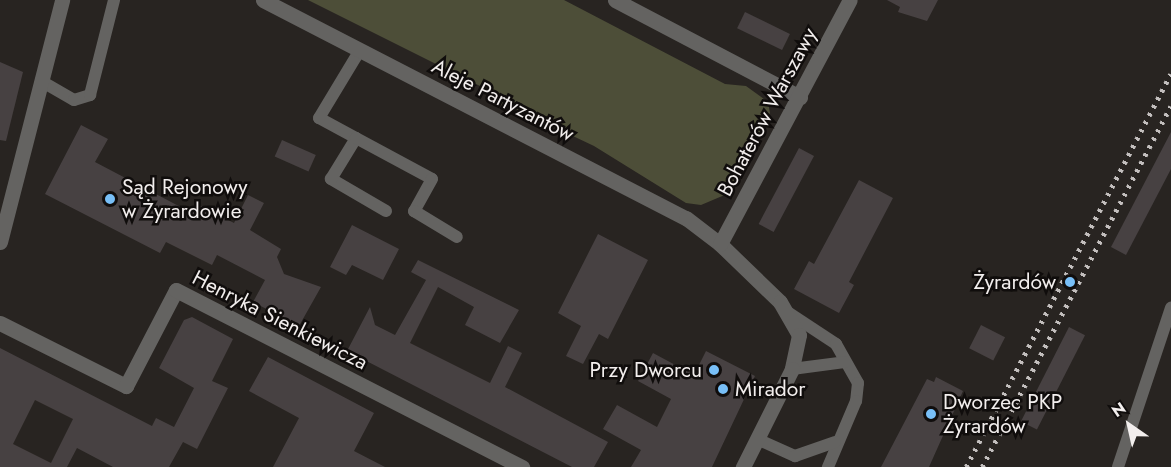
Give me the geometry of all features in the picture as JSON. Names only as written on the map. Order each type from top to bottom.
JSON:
[{"type":"street","points":[[0,242],[62,0]]},
{"type":"street","name":"Aleje Partyzantów","points":[[263,0],[687,218],[720,244],[786,310],[799,335],[792,369],[743,467]]},
{"type":"street","points":[[615,0],[800,97]]},
{"type":"street","name":"Bohaterów Warszawy","points":[[720,244],[850,0]]},
{"type":"street","name":"Henryka Sienkiewicza","points":[[0,323],[126,386],[176,290],[522,467]]},
{"type":"lane","points":[[41,81],[74,100],[90,95],[114,0]]},
{"type":"lane","points":[[360,50],[319,118],[432,179],[414,211],[457,237]]},
{"type":"lane","points":[[356,138],[331,179],[386,211]]},
{"type":"lane","points":[[1118,467],[1171,308]]},
{"type":"lane","points":[[786,310],[829,338],[856,377],[858,394],[835,442],[828,467]]},
{"type":"lane","points":[[792,369],[845,362]]},
{"type":"lane","points":[[757,439],[795,456],[835,442]]},
{"type":"green space","points":[[308,0],[564,0],[725,84],[746,86],[768,102],[770,113],[727,194],[701,205],[686,203],[594,146],[520,111],[494,104],[490,91]]},
{"type":"building","points":[[887,0],[938,0],[927,21],[898,12],[900,7]]},
{"type":"building","points":[[745,12],[790,34],[782,50],[737,28]]},
{"type":"building","points":[[0,62],[23,72],[6,141],[0,140]]},
{"type":"building","name":"Sąd Rejonowy w Żyrardowie","points":[[81,125],[108,139],[95,162],[192,213],[197,204],[234,223],[248,195],[264,203],[250,230],[281,249],[277,257],[284,274],[321,287],[299,326],[253,302],[265,280],[217,255],[212,265],[166,242],[160,253],[45,194]]},
{"type":"building","points":[[1171,132],[1171,169],[1126,255],[1111,247]]},
{"type":"building","points":[[282,140],[316,155],[308,171],[275,156]]},
{"type":"building","points":[[799,148],[814,156],[774,232],[759,224]]},
{"type":"building","points":[[859,180],[893,198],[849,282],[854,285],[839,313],[794,289],[809,261],[814,264]]},
{"type":"building","points":[[352,225],[399,249],[383,280],[352,265],[346,275],[330,267]]},
{"type":"building","points":[[598,234],[648,260],[608,339],[599,334],[583,364],[566,356],[581,326],[558,313]]},
{"type":"building","points":[[418,260],[519,310],[500,343],[465,325],[474,307],[438,287],[410,343],[490,383],[508,346],[522,353],[505,387],[608,442],[594,467],[572,467],[347,351],[370,307],[375,325],[395,335],[426,280],[411,272]]},
{"type":"building","points":[[192,317],[233,339],[212,381],[228,388],[197,449],[183,442],[169,467],[113,467],[77,448],[67,467],[0,467],[0,348],[152,426],[156,418],[174,427],[194,388],[159,368],[184,320]],"holes":[[[35,400],[73,419],[51,463],[13,444]]]},
{"type":"building","points":[[981,325],[1005,337],[993,360],[969,348]]},
{"type":"building","points":[[1069,327],[1085,335],[1037,430],[1021,421]]},
{"type":"building","points":[[706,351],[755,376],[712,467],[631,467],[641,450],[603,429],[617,405],[657,427],[671,399],[638,381],[653,353],[694,375]]},
{"type":"building","points":[[268,357],[374,413],[354,451],[385,467],[273,467],[299,418],[249,391]]},
{"type":"building","name":"Dworzec PKP Żyrardów","points":[[936,377],[963,391],[929,467],[881,467],[927,379],[934,382]]},
{"type":"railway","points":[[966,467],[1171,74]]},
{"type":"railway","points":[[982,467],[1171,106]]},
{"type":"place","name":"Sąd Rejonowy w Żyrardowie","points":[[110,199]]},
{"type":"place","name":"Żyrardów","points":[[1070,282]]},
{"type":"place","name":"Przy Dworcu","points":[[714,370]]},
{"type":"place","name":"Mirador","points":[[723,389]]},
{"type":"place","name":"Dworzec PKP Żyrardów","points":[[931,414]]}]
